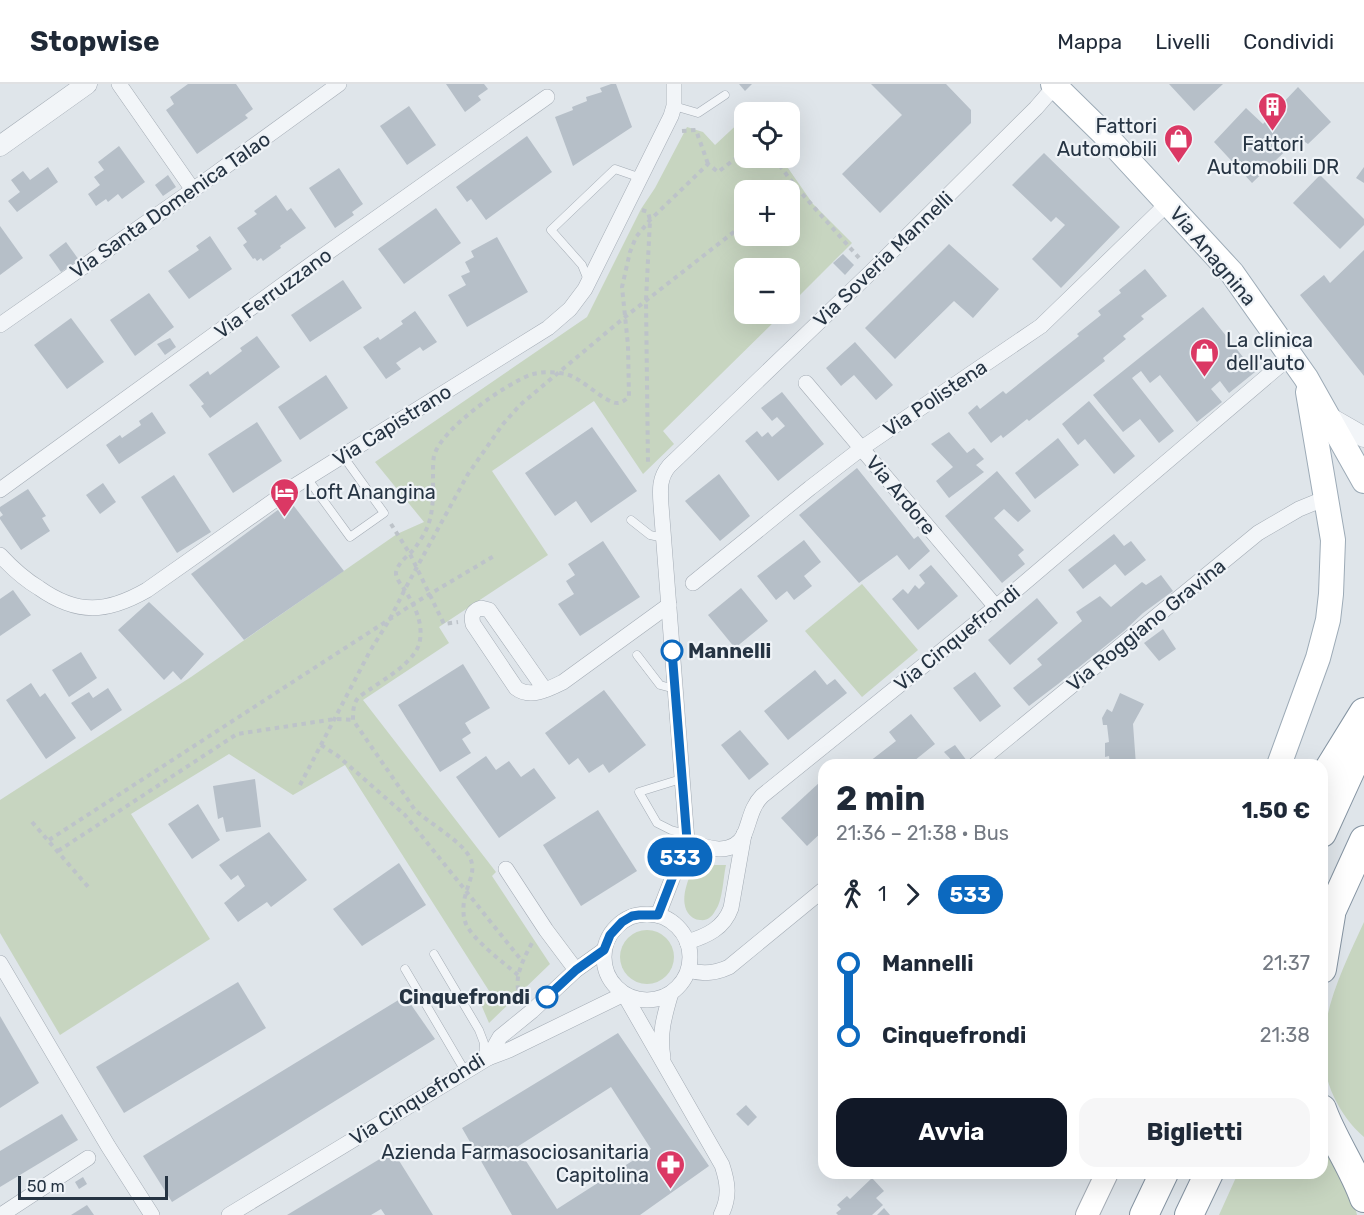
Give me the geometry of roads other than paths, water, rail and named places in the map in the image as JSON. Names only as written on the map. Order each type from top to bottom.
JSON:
[{"type":"highway","points":[[1328,770],[1364,712]]},
{"type":"highway","points":[[1328,819],[1364,741]]},
{"type":"highway","points":[[1328,919],[1364,840]]},
{"type":"highway","points":[[1328,1111],[1344,1131],[1364,1148]]},
{"type":"highway","points":[[1328,1124],[1364,1198]]},
{"type":"highway","points":[[1144,1215],[1161,1179]]},
{"type":"highway","points":[[1189,1215],[1206,1179]]},
{"type":"main road","name":"Via Anagnina","points":[[1054,85],[1104,134],[1232,273],[1306,378],[1364,481]]},
{"type":"main road","points":[[1281,759],[1313,675],[1328,620],[1332,578],[1333,540],[1306,378]]},
{"type":"main road","points":[[1087,1215],[1104,1179]]},
{"type":"street","points":[[0,146],[87,84]]},
{"type":"street","points":[[119,84],[192,190]]},
{"type":"street","name":"Via Santa Domenica Talao","points":[[0,325],[339,84]]},
{"type":"street","name":"Via Capistrano","points":[[0,555],[20,575],[59,601],[76,607],[106,607],[128,600],[147,590],[307,478],[555,323],[575,304],[589,283],[661,139],[674,106],[674,84]]},
{"type":"street","name":"Via Soveria Mannelli","points":[[664,538],[661,482],[663,473],[669,466],[871,272],[1036,108],[1054,85]]},
{"type":"street","name":"Via Ferruzzano","points":[[0,490],[313,263],[548,97]]},
{"type":"street","name":"Via Polistena","points":[[693,583],[862,448],[1041,326],[1168,203]]},
{"type":"street","name":"Via Cinquefrondi","points":[[687,942],[715,930],[727,919],[744,834],[754,806],[762,796],[996,607],[1291,356]]},
{"type":"street","name":"Via Ardore","points":[[806,383],[996,607]]},
{"type":"street","points":[[1329,417],[1364,437]]},
{"type":"street","name":"Via Roggiano Gravina","points":[[982,759],[1258,533],[1299,509],[1326,498]]},
{"type":"street","points":[[604,950],[603,964],[606,972],[614,984],[631,998],[655,1000],[671,993],[682,984],[689,970],[690,949],[685,937],[674,923],[658,915],[686,837],[664,538]]},
{"type":"street","points":[[545,690],[489,610],[477,609],[472,615],[473,624],[516,688],[530,693],[545,690],[563,682],[669,605]]},
{"type":"street","points":[[686,837],[706,848],[718,850],[738,843],[744,834]]},
{"type":"street","points":[[506,869],[546,930],[576,970]]},
{"type":"street","points":[[689,970],[707,973],[729,967],[818,894]]},
{"type":"street","name":"Via Cinquefrondi","points":[[229,1215],[485,1059],[500,1037],[576,970],[604,950],[616,928],[632,916],[658,915]]},
{"type":"street","points":[[0,963],[108,1146],[152,1215]]},
{"type":"street","points":[[664,1064],[660,1041],[671,993]]},
{"type":"street","points":[[485,1059],[509,1050],[624,994]]},
{"type":"street","points":[[624,994],[718,1158],[726,1179],[728,1197],[721,1215]]},
{"type":"street","points":[[1,1215],[88,1158]]},
{"type":"lane","points":[[674,106],[698,112],[725,95]]},
{"type":"lane","points":[[589,283],[582,265],[551,230],[615,170],[641,178]]},
{"type":"lane","points":[[307,478],[350,537],[384,513],[343,456]]},
{"type":"lane","points":[[631,520],[650,535],[664,538]]},
{"type":"lane","points":[[637,655],[660,685],[675,689]]},
{"type":"lane","points":[[681,779],[639,792],[657,823],[686,837]]},
{"type":"lane","points":[[434,954],[479,1030],[484,1043],[485,1059]]},
{"type":"lane","points":[[405,969],[465,1071]]},
{"type":"place","name":"Fattori Automobili DR","points":[[1273,132]]},
{"type":"place","name":"Fattori Automobili","points":[[1178,164]]},
{"type":"place","name":"La clinica dell'auto","points":[[1205,378]]},
{"type":"place","name":"Loft Anangina","points":[[284,518]]},
{"type":"place","name":"Mannelli","points":[[672,651]]},
{"type":"place","name":"Cinquefrondi","points":[[547,997]]},
{"type":"place","name":"Azienda Farmasociosanitaria Capitolina","points":[[670,1190]]}]
